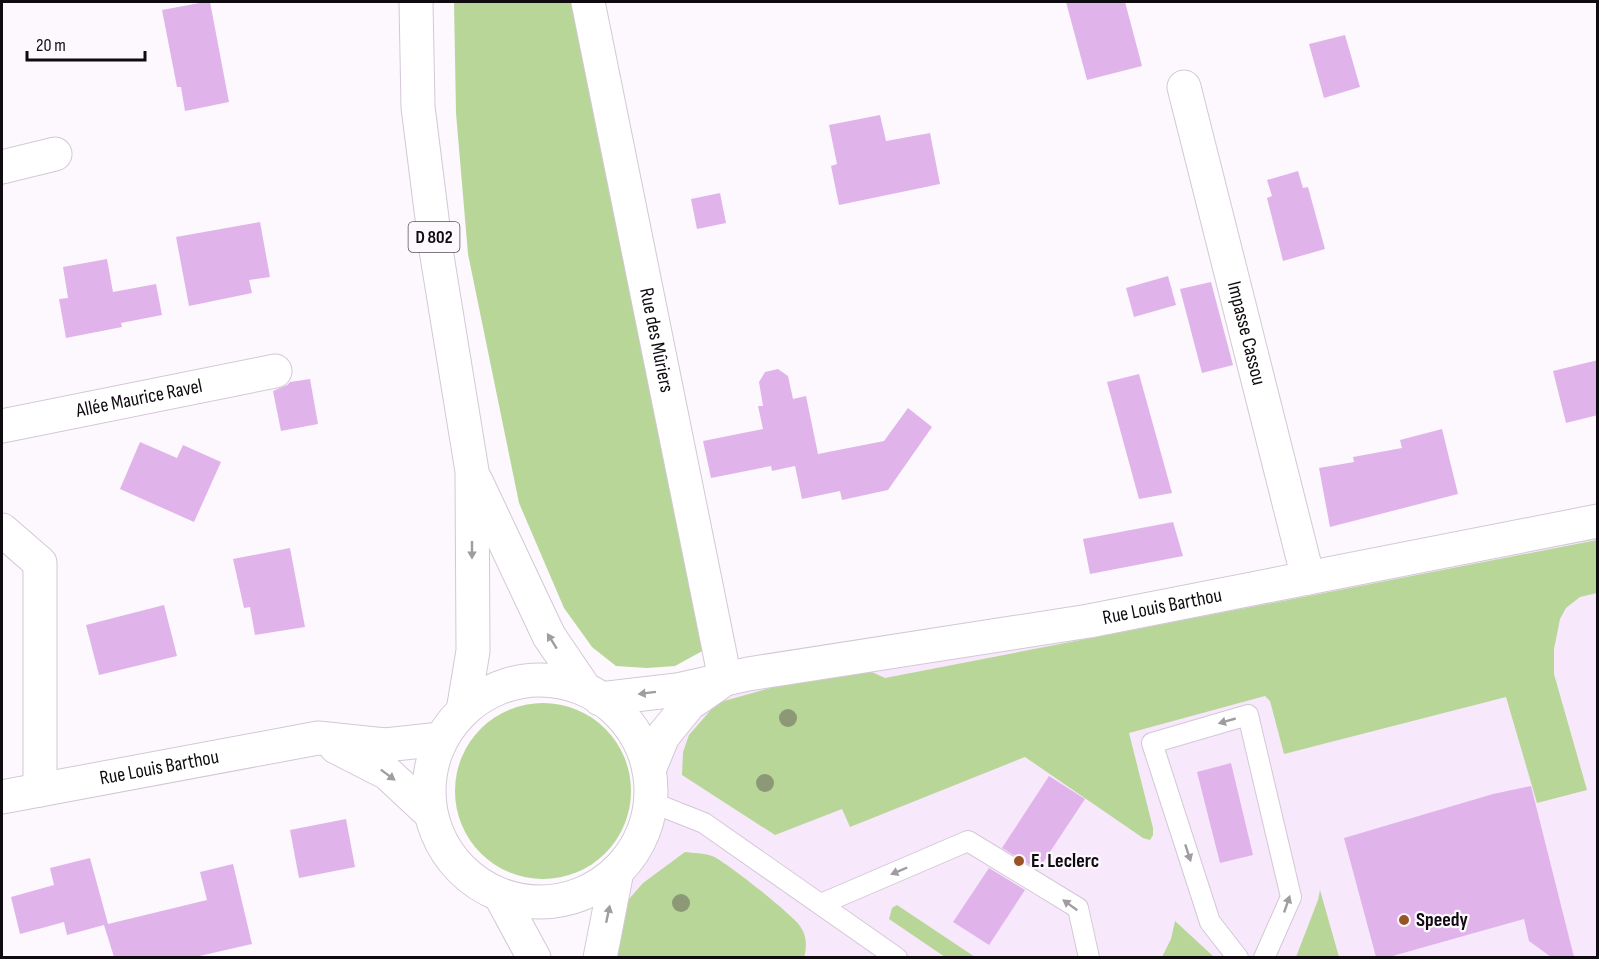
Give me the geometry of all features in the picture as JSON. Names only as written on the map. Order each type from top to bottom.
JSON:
[{"type":"street","name":"D 802","points":[[416,2],[418,107],[436,250],[472,471],[473,651],[463,711]]},
{"type":"street","name":"Rue des Mûriers","points":[[588,2],[725,680]]},
{"type":"street","name":"Impasse Cassou","points":[[1184,87],[1308,578]]},
{"type":"street","points":[[2,166],[55,154]]},
{"type":"street","name":"Allée Maurice Ravel","points":[[2,426],[275,371]]},
{"type":"street","name":"D 802","points":[[472,471],[549,636],[592,694]]},
{"type":"street","name":"Rue Louis Barthou","points":[[592,694],[677,690],[748,674],[1089,621],[1598,521]]},
{"type":"street","points":[[2,530],[40,563],[40,790]]},
{"type":"street","name":"Rue Louis Barthou","points":[[649,770],[663,736],[689,704],[725,680]]},
{"type":"street","points":[[521,681],[554,681],[592,694],[614,709],[636,736],[649,770],[651,802],[645,827],[634,851],[617,871],[591,890],[562,900],[531,902],[500,895],[468,877],[443,849],[430,814],[430,775],[441,739],[463,711],[490,692],[521,681]]},
{"type":"street","name":"Rue Louis Barthou","points":[[2,797],[318,738],[385,745],[441,739]]},
{"type":"street","points":[[318,738],[387,773],[430,814]]},
{"type":"street","points":[[600,957],[617,871]]},
{"type":"street","points":[[500,895],[534,957]]},
{"type":"lane","points":[[1238,957],[1210,922],[1152,743],[1248,716],[1291,897],[1264,957]]},
{"type":"lane","points":[[651,802],[704,823],[897,957]]},
{"type":"lane","points":[[821,904],[968,841],[1078,908],[1089,957]]},
{"type":"shaded area","points":[[1597,521],[1597,957],[600,958],[617,871],[634,851],[645,827],[651,802],[649,770],[725,679]]},
{"type":"green space","points":[[454,2],[571,2],[706,649],[675,666],[647,668],[616,666],[592,647],[564,608],[519,503],[468,254],[456,113]]},
{"type":"green space","points":[[1597,540],[1597,593],[1580,597],[1566,608],[1560,619],[1554,649],[1554,674],[1587,790],[1537,803],[1506,697],[1284,754],[1270,701],[1265,696],[1129,733],[1153,828],[1150,840],[1143,838],[1025,757],[850,827],[842,809],[775,835],[682,775],[683,752],[689,735],[717,703],[774,687],[872,672],[885,678]]},
{"type":"green space","points":[[543,703],[577,710],[592,718],[605,729],[616,742],[624,757],[631,791],[624,825],[616,840],[605,853],[592,864],[577,872],[543,879],[509,872],[494,864],[481,853],[470,840],[462,825],[455,791],[462,757],[470,742],[481,729],[494,718],[509,710]]},
{"type":"green space","points":[[685,852],[709,855],[719,860],[744,877],[785,911],[800,926],[804,934],[806,946],[804,958],[616,957],[621,913],[629,899],[643,883]]},
{"type":"green space","points":[[1320,890],[1339,957],[1296,957],[1318,900]]},
{"type":"green space","points":[[897,905],[975,957],[945,957],[889,919],[892,908]]},
{"type":"green space","points":[[1175,921],[1214,957],[1162,957],[1171,939]]},
{"type":"building","points":[[210,2],[229,102],[185,111],[181,87],[177,87],[162,10]]},
{"type":"building","points":[[1066,2],[1125,2],[1142,66],[1087,80]]},
{"type":"building","points":[[1345,35],[1360,87],[1324,98],[1309,44]]},
{"type":"building","points":[[880,115],[886,141],[930,133],[940,184],[839,205],[831,166],[837,164],[829,125]]},
{"type":"building","points":[[1298,171],[1303,188],[1308,187],[1325,249],[1283,261],[1267,198],[1272,196],[1267,180]]},
{"type":"building","points":[[720,193],[726,223],[697,229],[691,199]]},
{"type":"building","points":[[260,222],[270,277],[249,280],[252,293],[189,306],[176,237]]},
{"type":"building","points":[[107,259],[113,292],[156,284],[162,315],[121,323],[122,327],[66,338],[59,299],[68,298],[63,267]]},
{"type":"building","points":[[1168,276],[1176,305],[1134,317],[1126,288]]},
{"type":"building","points":[[1211,282],[1233,365],[1202,373],[1180,289]]},
{"type":"building","points":[[1598,360],[1598,415],[1566,423],[1553,371]]},
{"type":"building","points":[[778,369],[788,376],[793,399],[806,396],[818,454],[884,441],[908,408],[932,427],[888,490],[842,500],[840,491],[802,499],[795,466],[772,471],[771,466],[711,478],[703,441],[763,429],[758,406],[763,406],[759,382],[765,372]]},
{"type":"building","points":[[1139,374],[1172,493],[1139,499],[1107,382]]},
{"type":"building","points":[[310,379],[318,424],[281,431],[273,391],[290,382]]},
{"type":"building","points":[[1442,429],[1458,494],[1330,527],[1319,468],[1354,462],[1353,457],[1402,448],[1400,440]]},
{"type":"building","points":[[140,442],[177,458],[183,445],[221,462],[194,522],[120,489]]},
{"type":"building","points":[[1173,522],[1183,556],[1090,574],[1083,539]]},
{"type":"building","points":[[290,548],[305,627],[255,635],[250,607],[244,608],[233,559]]},
{"type":"building","points":[[164,605],[177,656],[99,675],[86,625]]},
{"type":"building","points":[[1231,763],[1253,855],[1220,863],[1197,772]]},
{"type":"building","points":[[1049,776],[1085,799],[1038,870],[1002,848]]},
{"type":"building","points":[[1531,786],[1574,957],[1551,957],[1529,941],[1524,919],[1389,957],[1376,957],[1344,838],[1493,794]]},
{"type":"building","points":[[346,819],[355,867],[299,878],[290,830]]},
{"type":"building","points":[[90,858],[108,924],[207,900],[200,872],[233,864],[252,944],[195,957],[114,957],[104,925],[67,935],[64,922],[20,934],[11,897],[54,885],[50,868]]},
{"type":"building","points":[[989,868],[1025,890],[989,945],[953,922]]},
{"type":"place","name":"E. Leclerc","points":[[1019,861]]},
{"type":"place","name":"Speedy","points":[[1404,920]]}]
